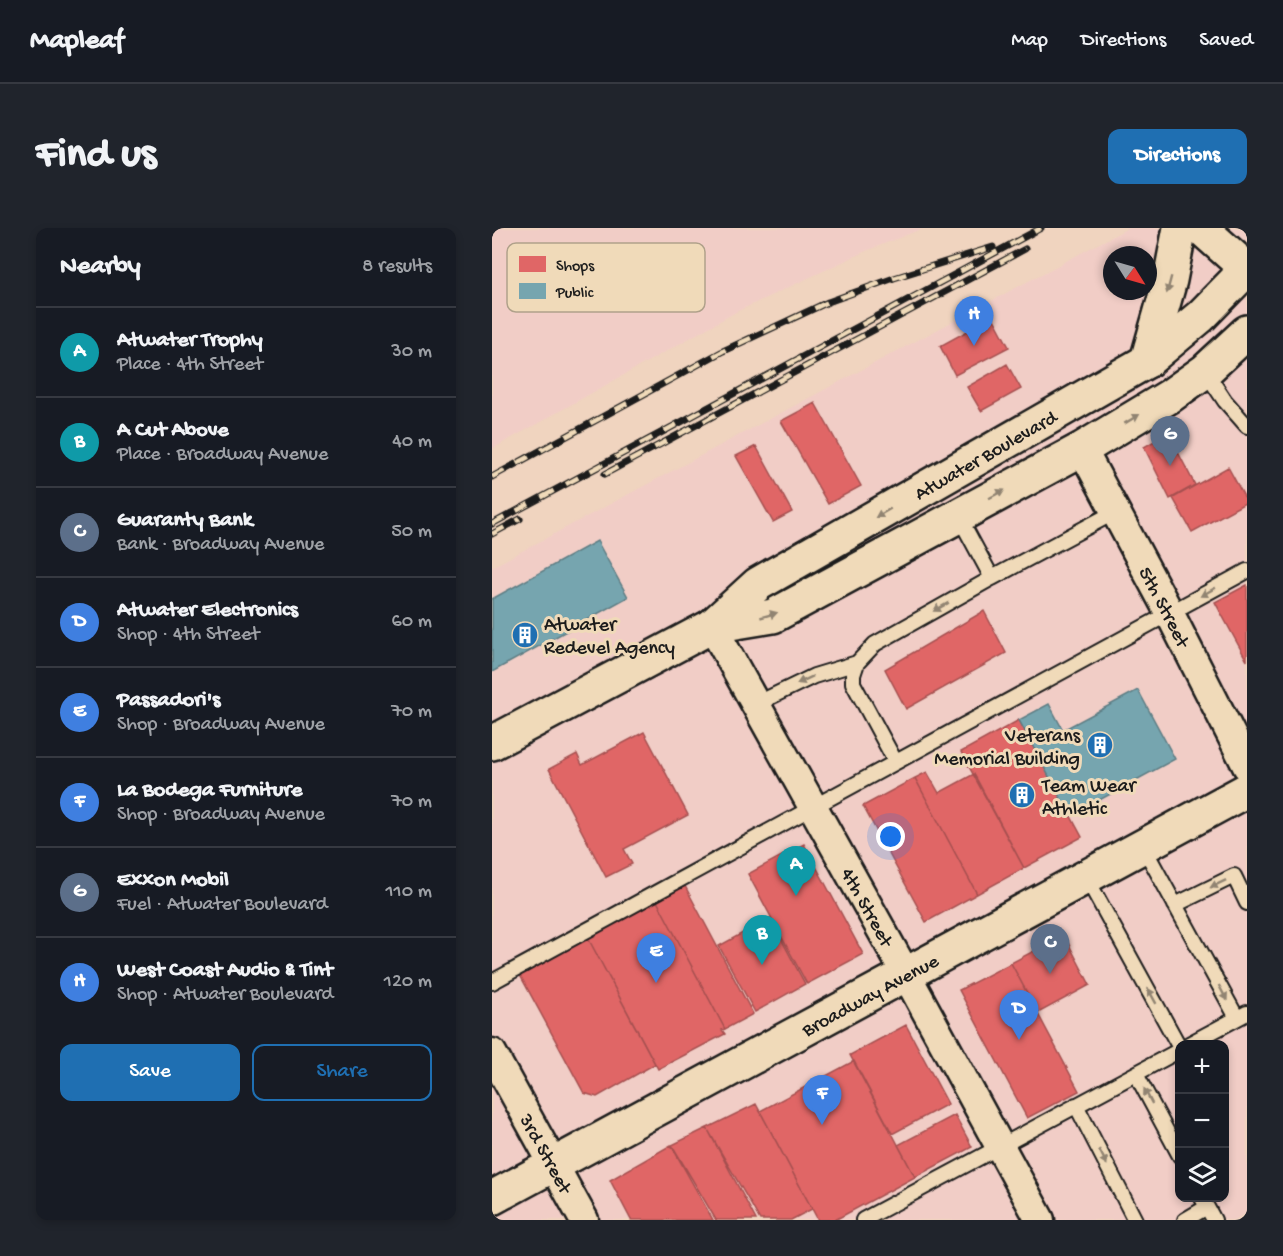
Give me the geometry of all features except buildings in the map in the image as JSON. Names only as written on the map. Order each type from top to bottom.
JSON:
[{"type":"main road","points":[[1147,361],[1170,280],[1180,228]]},
{"type":"main road","points":[[1201,228],[1247,269]]},
{"type":"main road","name":"Atwater Boulevard","points":[[492,743],[712,626],[758,584],[1147,361],[1201,316],[1247,269]]},
{"type":"main road","name":"Atwater Boulevard","points":[[712,626],[773,616],[1082,449],[1161,402],[1205,371],[1247,332]]},
{"type":"main road","name":"Broadway Avenue","points":[[492,1198],[1247,790]]},
{"type":"street","name":"5th Street","points":[[1082,449],[1170,614],[1247,766]]},
{"type":"street","name":"4th Street","points":[[712,626],[1040,1220]]},
{"type":"street","name":"3rd Street","points":[[492,1053],[584,1220]]},
{"type":"lane","points":[[1205,371],[1247,426]]},
{"type":"lane","points":[[895,761],[853,683],[852,675],[857,663],[875,644],[1115,512]]},
{"type":"lane","points":[[958,515],[992,578]]},
{"type":"lane","points":[[492,982],[1247,571]]},
{"type":"lane","points":[[756,704],[814,676],[857,663]]},
{"type":"lane","points":[[1143,846],[1242,1015],[1196,1040]]},
{"type":"lane","points":[[1176,904],[1234,876],[1247,903]]},
{"type":"lane","points":[[1086,877],[1175,1042]]},
{"type":"lane","points":[[863,1220],[1000,1148],[1175,1051]]},
{"type":"lane","points":[[1136,1074],[1175,1148]]},
{"type":"lane","points":[[1076,1105],[1135,1220]]},
{"type":"lane","points":[[1185,1220],[1208,1208]]},
{"type":"shaded area","points":[[492,228],[924,228],[866,251],[736,312],[492,449]]},
{"type":"shaded area","points":[[1128,228],[1247,228],[1247,1213],[1234,1220],[492,1220],[492,567]]},
{"type":"railway","points":[[492,524],[1041,228]]},
{"type":"railway","points":[[492,477],[723,351],[828,302],[894,278],[993,247]]},
{"type":"railway","points":[[605,474],[1025,249]]},
{"type":"railway","points":[[492,534],[520,519]]},
{"type":"place","name":"West Coast Audio & Tint","points":[[974,346]]},
{"type":"place","name":"Exxon Mobil","points":[[1170,466]]},
{"type":"place","name":"Atwater Redevel Agency","points":[[525,635]]},
{"type":"place","name":"Veterans Memorial Building","points":[[1100,745]]},
{"type":"place","name":"Team Wear Athletic","points":[[1022,795]]},
{"type":"place","name":"Atwater Trophy","points":[[796,896]]},
{"type":"place","name":"A Cut Above","points":[[762,965]]},
{"type":"place","name":"Guaranty Bank","points":[[1050,974]]},
{"type":"place","name":"Passadori's","points":[[656,983]]},
{"type":"place","name":"Atwater Electronics","points":[[1019,1040]]},
{"type":"place","name":"La Bodega Furniture","points":[[822,1125]]}]
